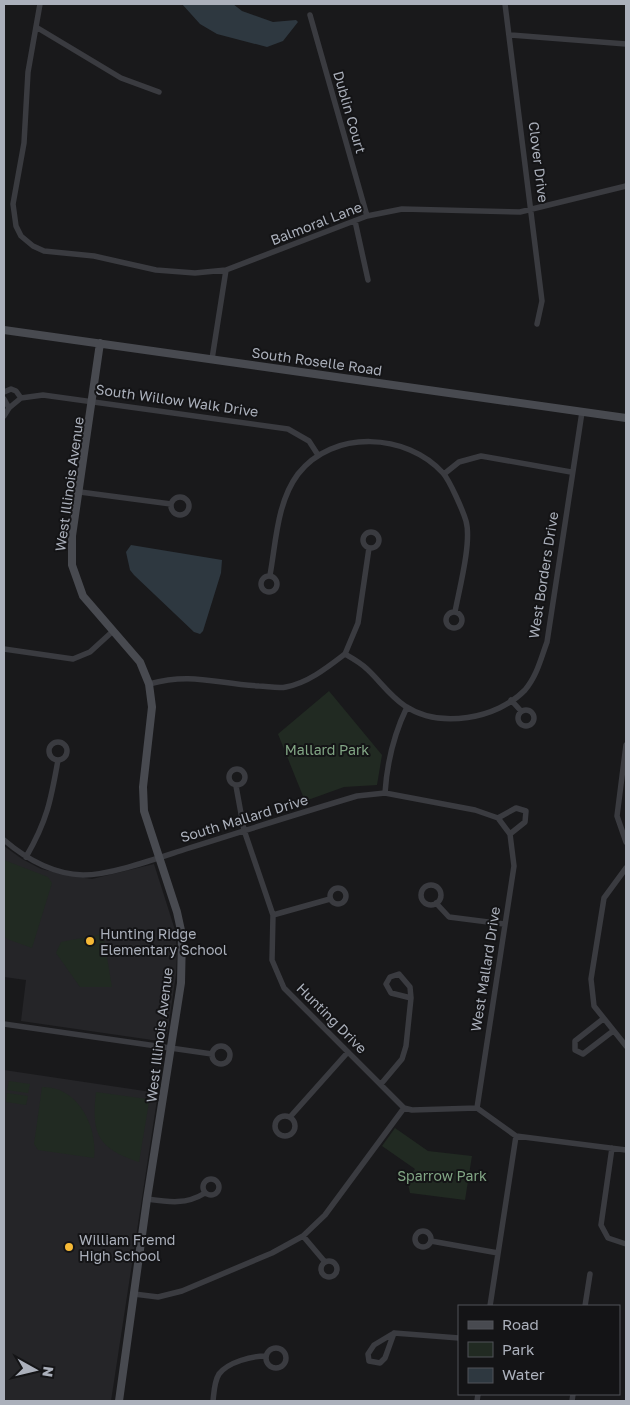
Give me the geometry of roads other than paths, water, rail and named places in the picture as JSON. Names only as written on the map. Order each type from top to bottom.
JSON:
[{"type":"main road","name":"South Roselle Road","points":[[4,330],[626,418]]},
{"type":"main road","name":"West Illinois Avenue","points":[[100,344],[71,554],[74,576],[82,596],[140,662],[149,684],[152,707],[143,787],[144,811],[160,857],[182,935],[181,983],[147,1199],[119,1401]]},
{"type":"street","points":[[40,4],[36,27],[121,78],[159,92]]},
{"type":"street","name":"Clover Drive","points":[[505,4],[511,35],[533,209],[542,301],[537,324]]},
{"type":"street","name":"Dublin Court","points":[[310,15],[367,216]]},
{"type":"street","name":"Balmoral Lane","points":[[36,27],[28,72],[24,143],[13,204],[16,226],[21,236],[33,246],[44,251],[94,256],[156,270],[195,273],[226,270],[367,216],[402,209],[520,212],[626,186]]},
{"type":"street","points":[[511,35],[626,44]]},
{"type":"street","points":[[355,221],[368,280]]},
{"type":"street","points":[[212,359],[226,270]]},
{"type":"street","name":"South Willow Walk Drive","points":[[4,392],[11,389],[16,391],[21,398]]},
{"type":"street","name":"South Willow Walk Drive","points":[[11,405],[21,398],[43,395],[93,400],[288,429],[309,441],[318,455]]},
{"type":"street","points":[[4,399],[11,405],[4,416]]},
{"type":"street","name":"West Borders Drive","points":[[345,654],[366,668],[385,690],[407,707],[432,716],[463,719],[490,713],[525,689],[537,670],[547,642],[571,472],[582,412]]},
{"type":"street","points":[[270,576],[283,502],[298,474],[318,455],[350,443],[384,441],[419,454],[444,474],[467,522],[465,557],[456,612]]},
{"type":"street","points":[[444,474],[459,462],[481,456],[571,472]]},
{"type":"street","points":[[80,492],[171,504]]},
{"type":"street","points":[[149,684],[171,678],[193,677],[248,685],[286,687],[319,674],[345,654],[358,623],[369,548]]},
{"type":"street","points":[[4,648],[72,659],[90,652],[113,631]]},
{"type":"street","points":[[511,700],[521,711]]},
{"type":"street","points":[[385,793],[387,763],[395,730],[407,707]]},
{"type":"street","points":[[626,744],[617,816],[626,842]]},
{"type":"street","points":[[26,857],[41,832],[48,814],[58,760]]},
{"type":"street","name":"Hunting Drive","points":[[236,786],[244,830],[272,915],[272,960],[284,988],[404,1108]]},
{"type":"street","name":"South Mallard Drive","points":[[4,840],[26,857],[51,868],[82,875],[100,873],[160,857],[357,796],[385,793],[476,810],[498,818]]},
{"type":"street","points":[[498,818],[516,808],[526,811],[525,822],[510,834]]},
{"type":"street","name":"West Mallard Drive","points":[[478,1108],[514,866],[510,834],[498,818]]},
{"type":"street","points":[[626,868],[613,883],[604,898],[591,979],[594,1006],[626,1046]]},
{"type":"street","points":[[272,915],[330,899]]},
{"type":"street","points":[[436,903],[449,917],[504,924]]},
{"type":"street","points":[[381,1084],[402,1059],[411,998],[410,987],[399,974],[390,977],[386,984],[391,993],[411,998]]},
{"type":"street","points":[[603,1019],[575,1041],[575,1050],[583,1054],[614,1031]]},
{"type":"street","points":[[4,1024],[212,1054]]},
{"type":"street","points":[[290,1117],[348,1052]]},
{"type":"street","points":[[134,1294],[158,1297],[182,1291],[272,1253],[303,1236],[325,1215],[404,1108],[412,1110],[478,1108],[516,1136],[626,1150]]},
{"type":"street","points":[[490,1305],[516,1136]]},
{"type":"street","points":[[612,1148],[601,1225],[608,1238],[626,1244],[626,1249]]},
{"type":"street","points":[[147,1199],[171,1203],[194,1200],[204,1193]]},
{"type":"street","points":[[303,1236],[325,1262]]},
{"type":"street","points":[[431,1240],[498,1252]]},
{"type":"street","points":[[585,1305],[590,1274]]},
{"type":"street","points":[[394,1333],[385,1358],[380,1363],[369,1361],[368,1354],[374,1345],[394,1333],[458,1338]]},
{"type":"street","points":[[213,1401],[219,1375],[226,1367],[256,1356],[266,1356]]},
{"type":"water","points":[[182,4],[233,4],[242,11],[273,22],[296,20],[298,22],[283,41],[267,47],[217,34],[200,24]]},
{"type":"water","points":[[131,545],[222,560],[221,573],[203,631],[200,634],[194,632],[130,570],[126,552]]},
{"type":"place","name":"Hunting Ridge Elementary School","points":[[90,941]]},
{"type":"place","name":"William Fremd High School","points":[[69,1247]]},
{"type":"park label","name":"Mallard Park","points":[[327,749]]},
{"type":"park label","name":"Sparrow Park","points":[[442,1175]]}]
